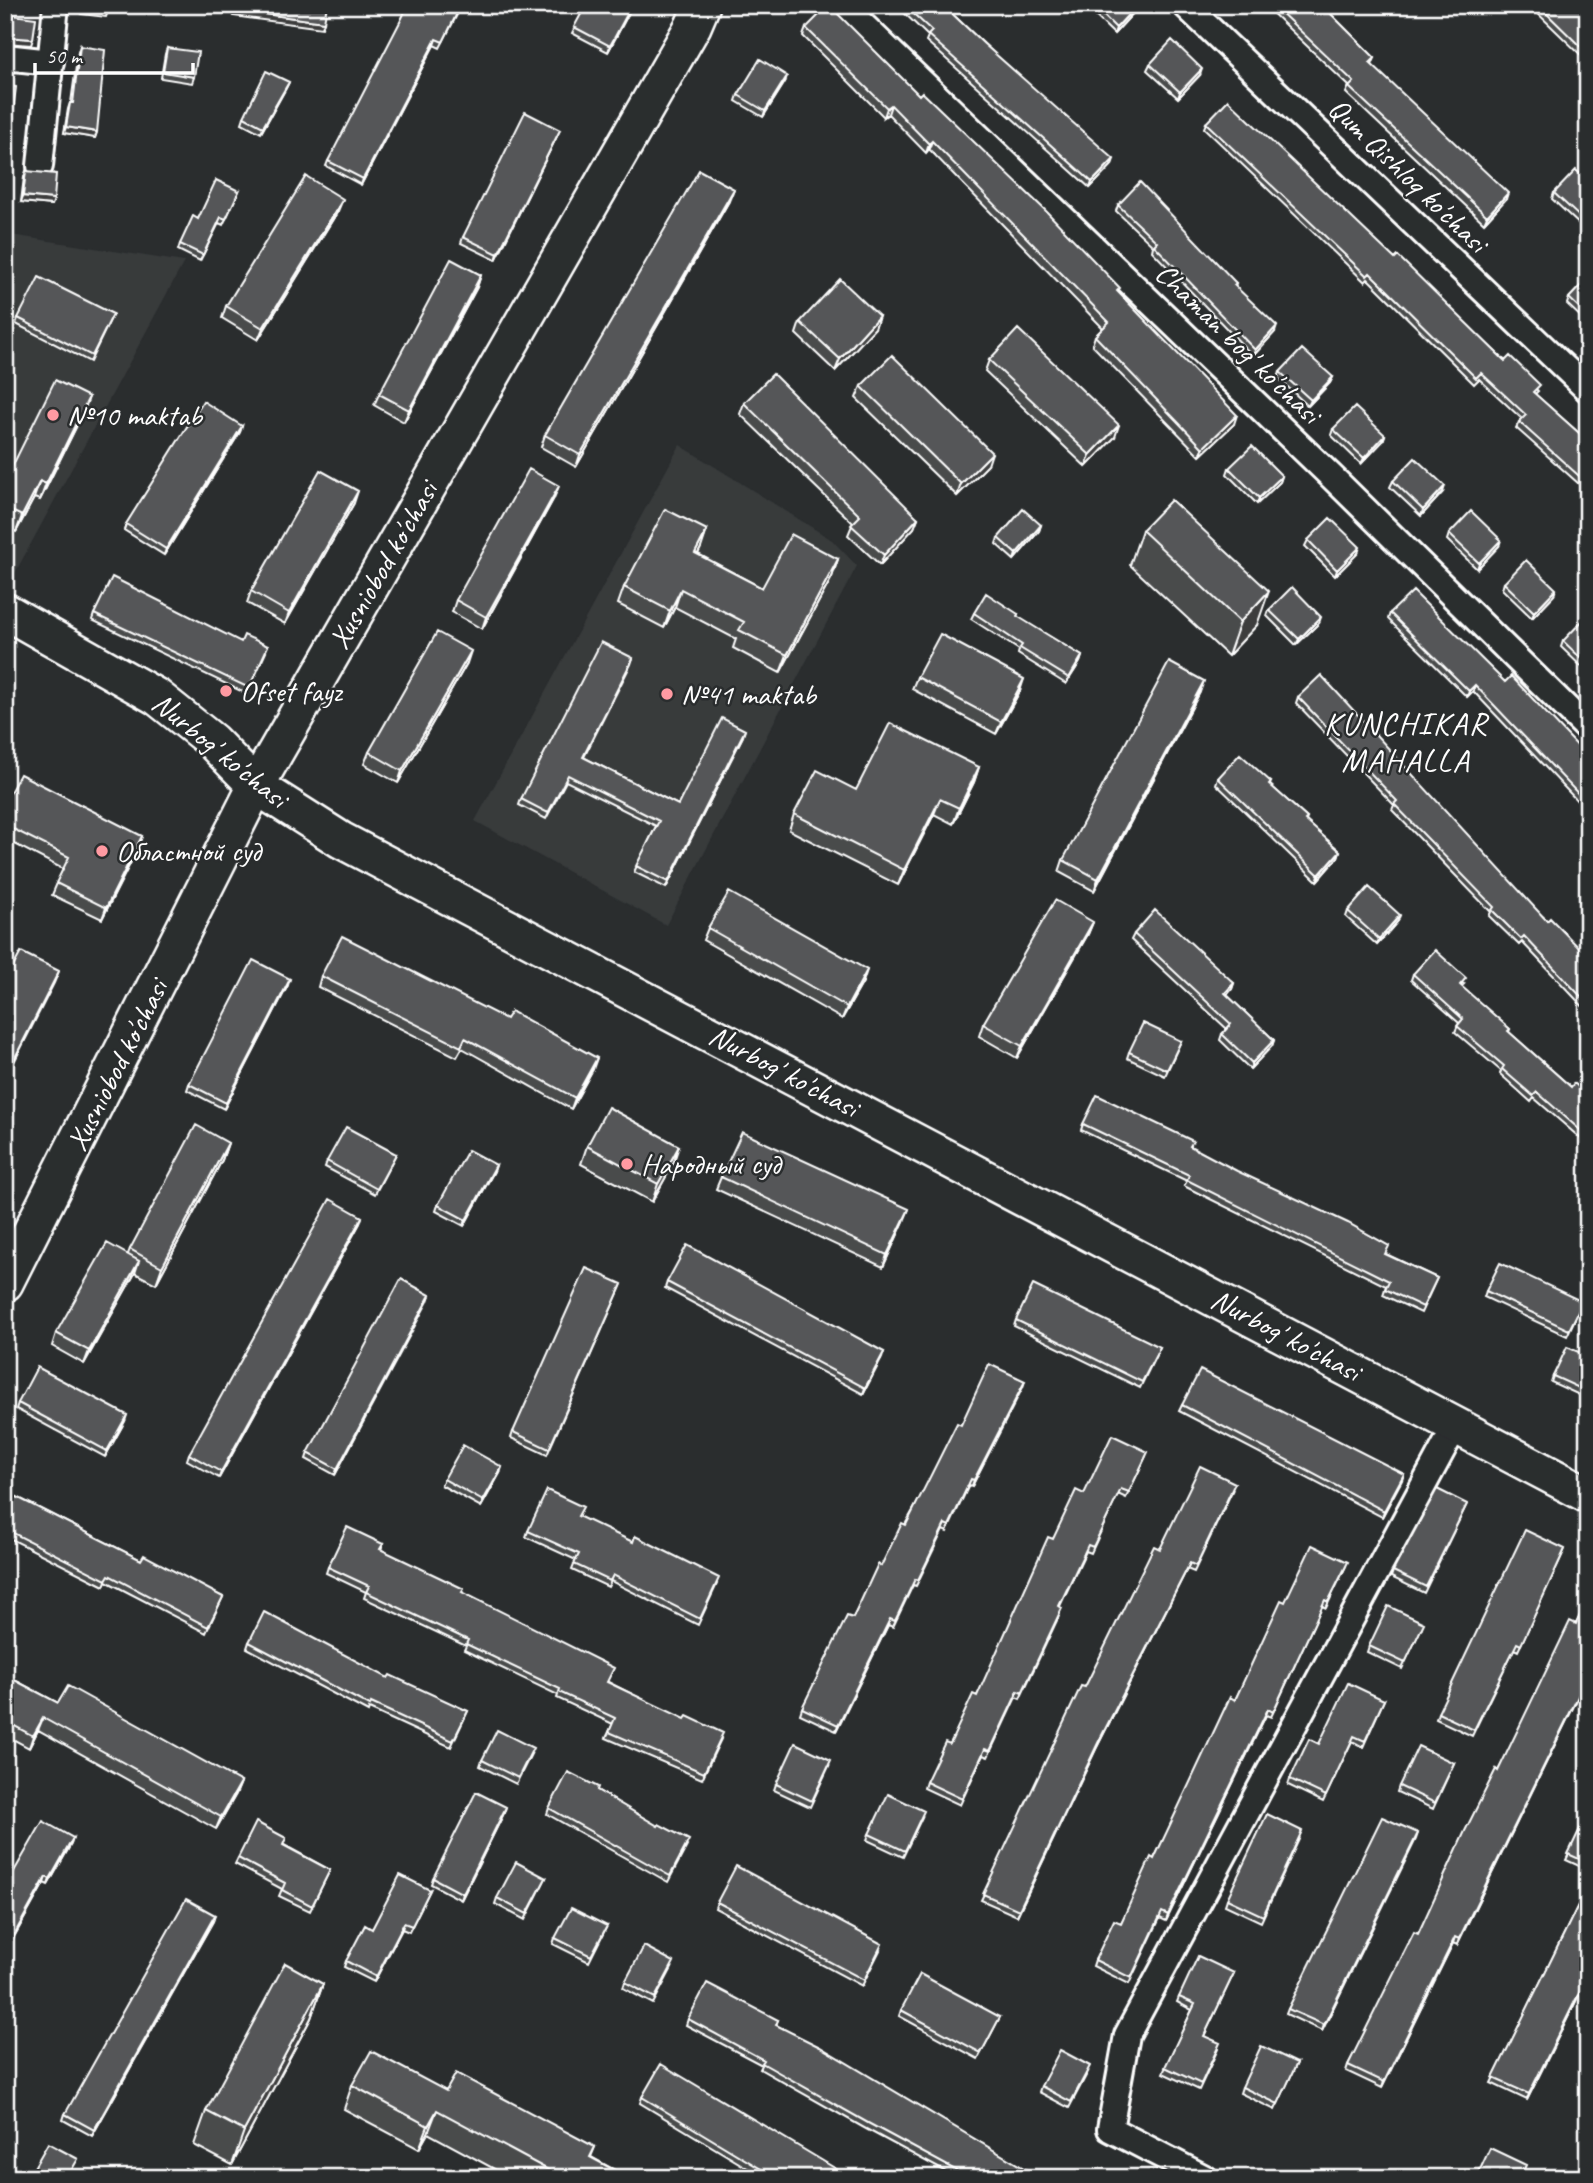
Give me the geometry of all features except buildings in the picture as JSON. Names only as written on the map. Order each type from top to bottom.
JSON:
[{"type":"street","points":[[40,166],[56,5]]},
{"type":"street","name":"Xusniobod ko'chasi","points":[[5,1283],[256,786],[693,26],[702,5]]},
{"type":"street","name":"Chaman bog' ko'chasi","points":[[842,5],[1332,477],[1588,729]]},
{"type":"street","name":"Qum Qishloq ko'chasi","points":[[1185,5],[1588,390]]},
{"type":"street","points":[[5,57],[51,62]]},
{"type":"street","name":"Nurbog' ko'chasi","points":[[5,611],[157,697],[212,741],[256,786],[341,839],[1588,1495]]},
{"type":"street","points":[[1205,2178],[1110,2129],[1127,2035],[1456,1425]]},
{"type":"shaded area","name":"№10 maktab","points":[[5,234],[184,262],[15,573],[5,568]]},
{"type":"shaded area","name":"№41 maktab","points":[[680,445],[832,540],[857,566],[666,925],[475,821]]},
{"type":"place","name":"№10 maktab","points":[[53,415]]},
{"type":"place","name":"Ofset fayz","points":[[226,691]]},
{"type":"place","name":"№41 maktab","points":[[667,694]]},
{"type":"place","name":"Областной суд","points":[[102,851]]},
{"type":"place","name":"Народный суд","points":[[627,1164]]},
{"type":"district","name":"KUNCHIKAR MAHALLA","points":[[1406,742]]}]
